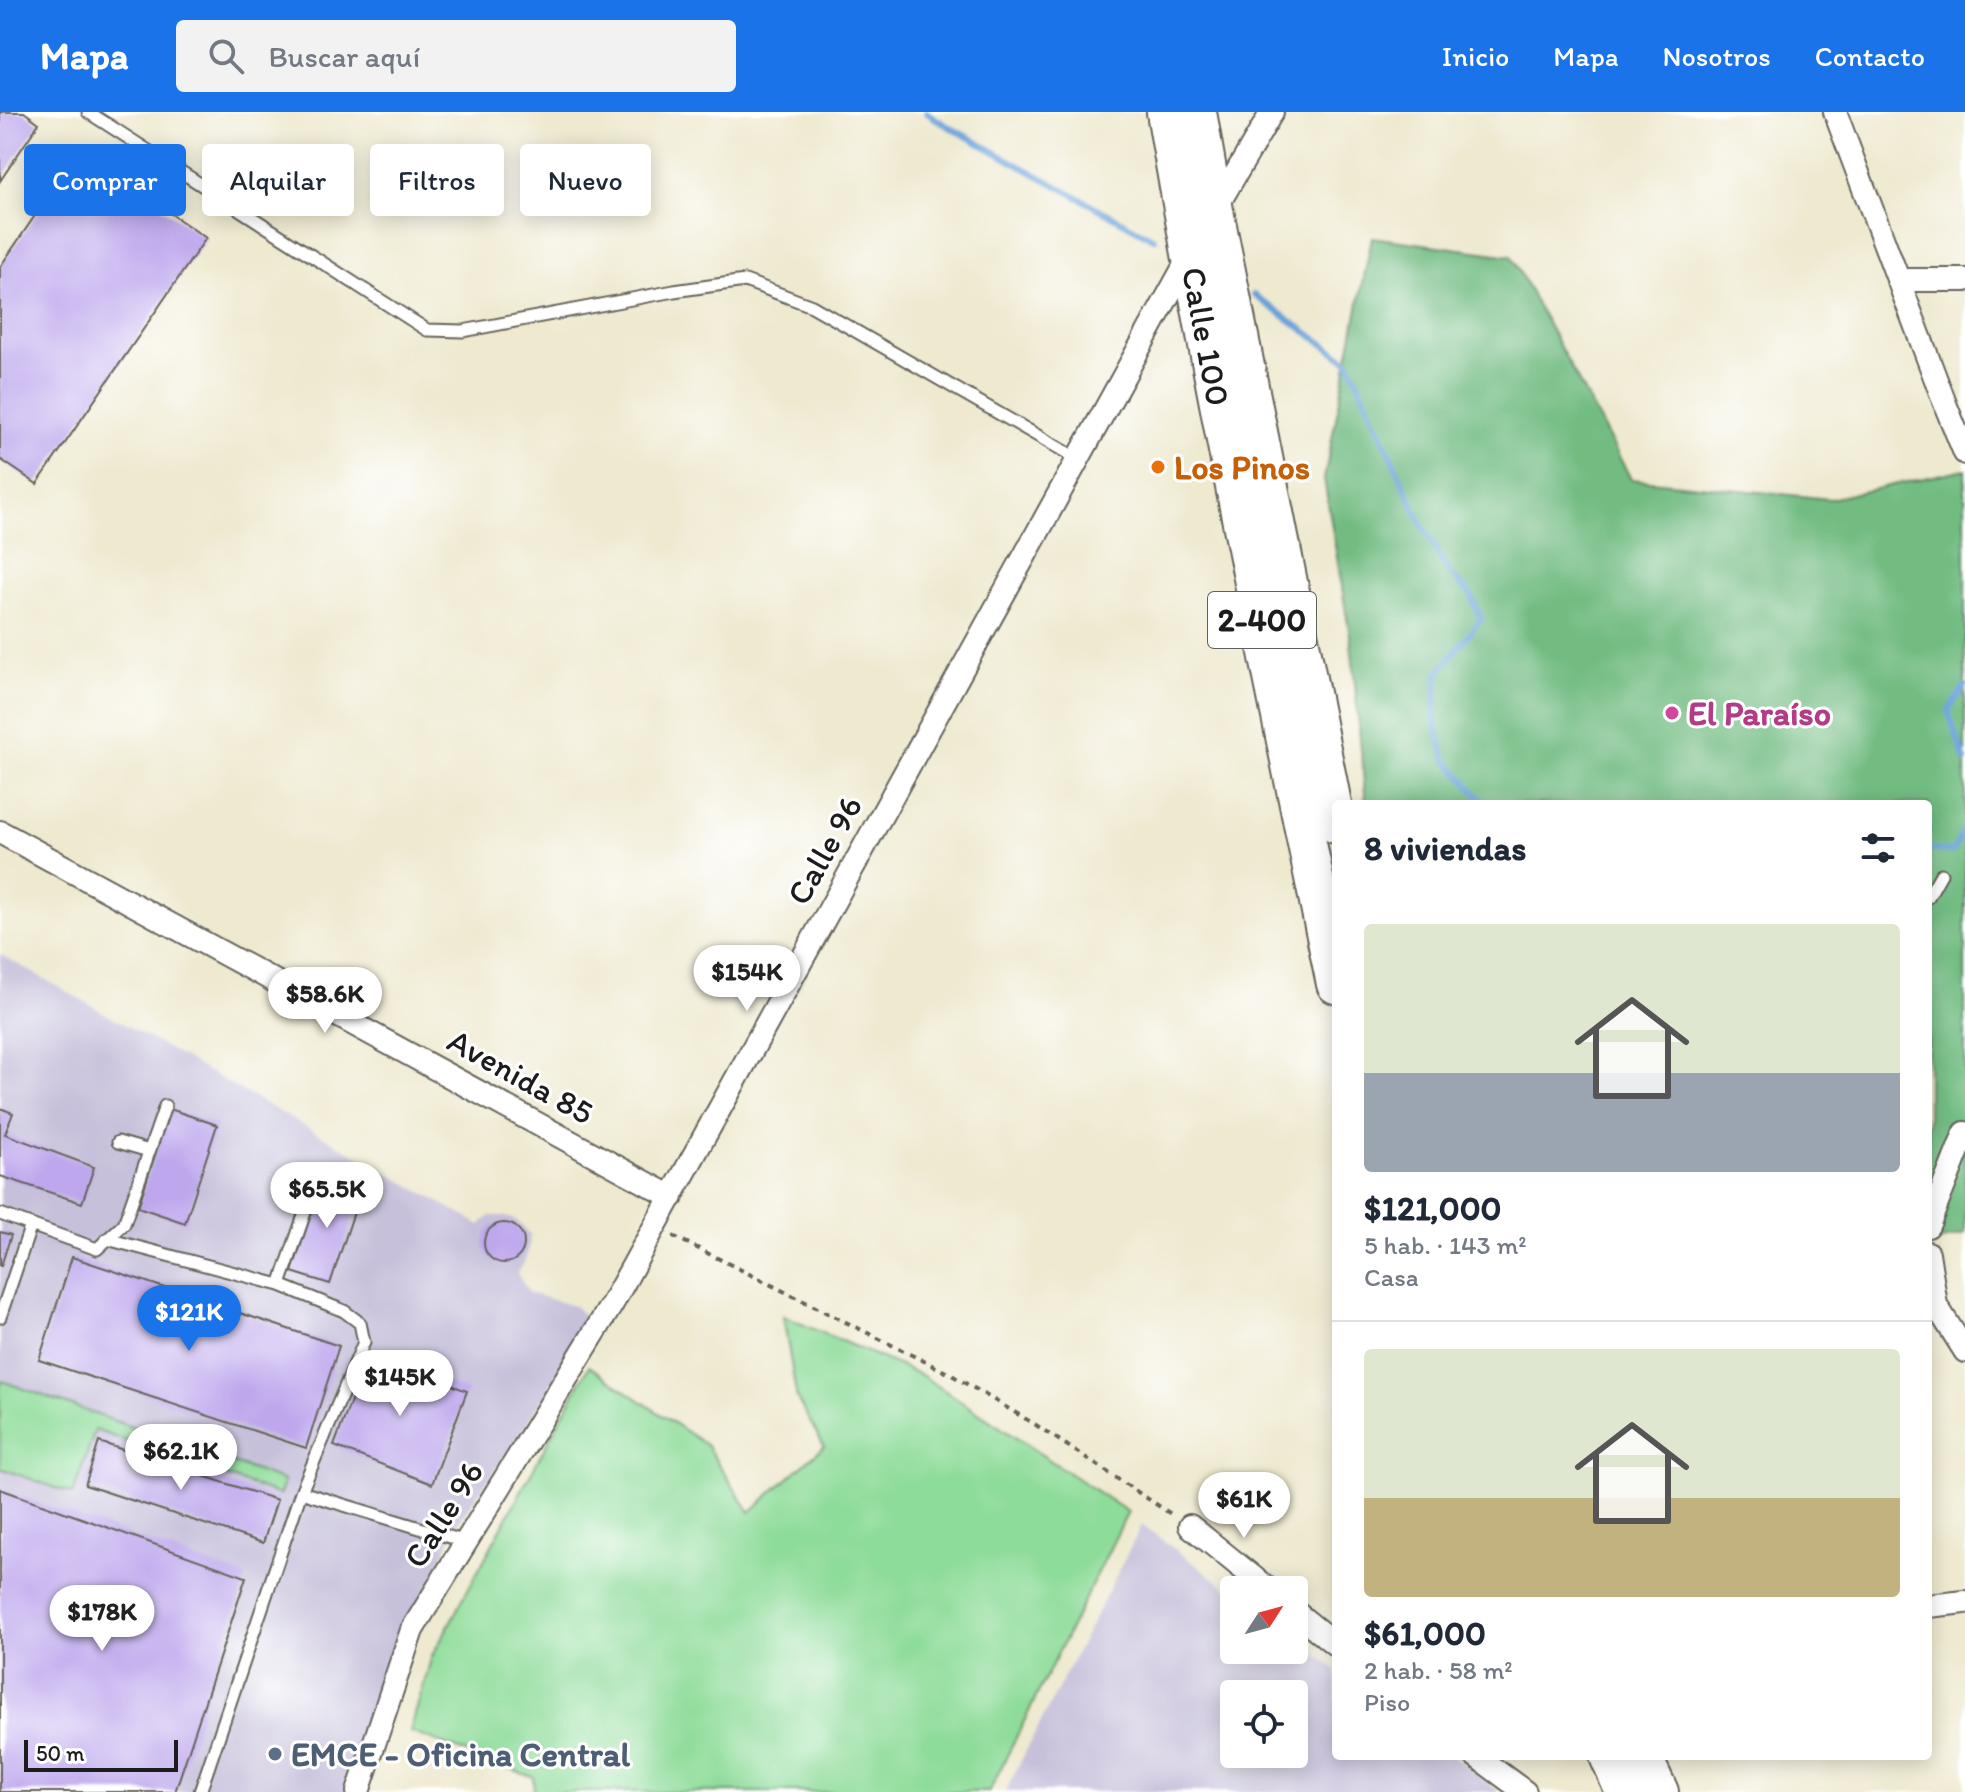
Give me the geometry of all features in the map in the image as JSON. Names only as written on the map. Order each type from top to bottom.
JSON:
[{"type":"highway","name":"Calle 100","points":[[1166,112],[1282,725],[1332,965]]},
{"type":"highway","name":"Calle 100","points":[[1197,112],[1332,804]]},
{"type":"highway","points":[[1611,1760],[1625,1792]]},
{"type":"highway","points":[[1644,1760],[1659,1792]]},
{"type":"street","name":"Calle 96","points":[[358,1792],[412,1630],[656,1227],[1214,211],[1272,112]]},
{"type":"street","points":[[1835,112],[1965,453]]},
{"type":"street","points":[[1898,280],[1965,280]]},
{"type":"street","name":"Avenida 85","points":[[0,832],[672,1197]]},
{"type":"street","points":[[1932,1216],[1965,1133]]},
{"type":"street","points":[[1932,1279],[1936,1305],[1965,1351]]},
{"type":"street","points":[[1190,1526],[1252,1576]]},
{"type":"street","points":[[1932,1606],[1965,1602]]},
{"type":"street","points":[[1308,1622],[1332,1642]]},
{"type":"street","points":[[1481,1760],[1525,1792]]},
{"type":"lane","points":[[88,112],[427,330],[463,331],[674,291],[745,281],[812,306],[1078,459]]},
{"type":"lane","points":[[1932,890],[1941,874]]},
{"type":"lane","points":[[0,1214],[97,1249],[124,1224],[165,1106]]},
{"type":"lane","points":[[118,1142],[149,1151]]},
{"type":"lane","points":[[280,1285],[313,1189]]},
{"type":"lane","points":[[0,1317],[31,1225]]},
{"type":"lane","points":[[107,1239],[280,1285],[344,1311],[360,1323],[364,1342],[301,1492],[200,1792]]},
{"type":"lane","points":[[301,1492],[466,1542]]},
{"type":"path","points":[[656,1227],[950,1374],[1036,1425],[1190,1526]]},
{"type":"shaded area","points":[[0,954],[480,1225],[490,1216],[504,1216],[518,1221],[530,1234],[524,1263],[517,1273],[529,1293],[574,1306],[591,1322],[522,1432],[457,1524],[426,1594],[351,1792],[0,1792]]},
{"type":"shaded area","points":[[1142,1525],[1220,1583],[1220,1664],[1308,1664],[1308,1648],[1332,1666],[1332,1760],[1457,1760],[1500,1792],[1005,1792]]},
{"type":"green space","points":[[1372,237],[1511,256],[1631,479],[1830,499],[1965,469],[1965,1234],[1932,1243],[1932,800],[1366,800],[1351,642],[1324,479]]},
{"type":"green space","points":[[783,1316],[921,1375],[1128,1512],[989,1792],[534,1792],[533,1777],[410,1732],[432,1656],[589,1366],[706,1445],[750,1512],[824,1446],[797,1399]]},
{"type":"green space","points":[[2,1381],[284,1481],[280,1495],[95,1430],[73,1494],[0,1468]]},
{"type":"building","points":[[0,112],[24,112],[39,123],[0,181]]},
{"type":"building","points":[[35,216],[174,216],[206,238],[37,484],[0,459],[0,267]]},
{"type":"building","points":[[0,1108],[13,1113],[5,1134],[94,1167],[82,1203],[0,1176]]},
{"type":"building","points":[[170,1109],[217,1125],[185,1223],[138,1207]]},
{"type":"building","points":[[324,1175],[362,1188],[330,1284],[292,1272]]},
{"type":"building","points":[[504,1223],[518,1229],[524,1243],[518,1257],[504,1263],[490,1257],[484,1243],[490,1229]]},
{"type":"building","points":[[0,1232],[11,1235],[1,1266],[0,1266]]},
{"type":"building","points":[[72,1257],[339,1346],[306,1448],[39,1360]]},
{"type":"building","points":[[369,1353],[467,1391],[432,1484],[334,1446]]},
{"type":"building","points":[[99,1442],[277,1500],[263,1543],[85,1485]]},
{"type":"building","points":[[0,1489],[246,1577],[175,1792],[0,1792]]},
{"type":"waterway","points":[[926,112],[1154,239]]},
{"type":"waterway","points":[[1254,295],[1349,362],[1420,521],[1447,570],[1471,595],[1481,619],[1438,673],[1434,717],[1445,758],[1482,800]]},
{"type":"waterway","points":[[1965,686],[1948,711],[1965,761]]},
{"type":"waterway","points":[[1932,849],[1953,852],[1965,827]]},
{"type":"place","name":"Los Pinos","points":[[1158,467]]},
{"type":"place","name":"El Paraíso","points":[[1672,713]]},
{"type":"place","name":"EMCE - Oficina Central","points":[[275,1754]]}]
